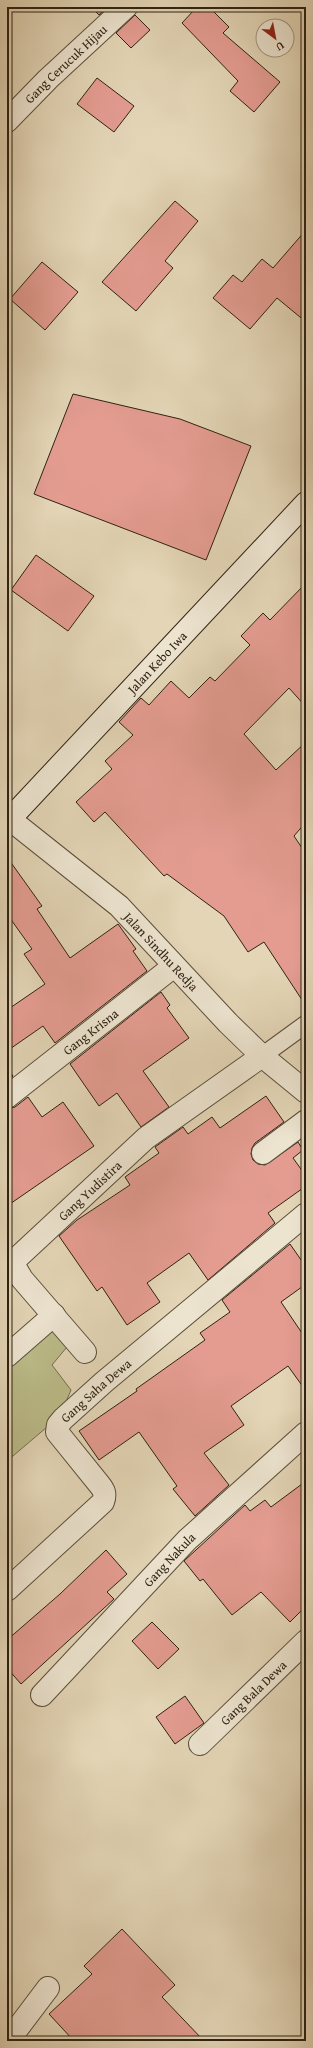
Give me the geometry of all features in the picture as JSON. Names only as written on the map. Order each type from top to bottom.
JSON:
[{"type":"street","name":"Gang Cerucuk Hijau","points":[[7,121],[48,79],[126,7]]},
{"type":"street","name":"Jalan Kebo Iwa","points":[[8,819],[306,503]]},
{"type":"street","name":"Jalan Sindhu Redja","points":[[8,819],[119,906],[228,1023],[262,1056],[306,1092]]},
{"type":"street","name":"Gang Krisna","points":[[7,1098],[174,966]]},
{"type":"street","name":"Gang Yudistira","points":[[85,1352],[22,1279],[15,1267],[16,1259],[146,1138],[262,1056]]},
{"type":"street","points":[[263,1153],[306,1121]]},
{"type":"street","name":"Gang Saha Dewa","points":[[7,1590],[103,1502],[105,1497],[104,1490],[57,1432],[58,1425],[104,1382],[306,1214]]},
{"type":"street","points":[[7,1356],[54,1315]]},
{"type":"street","name":"Gang Nakula","points":[[42,1695],[187,1540],[306,1433]]},
{"type":"street","name":"Gang Bala Dewa","points":[[200,1744],[306,1640]]},
{"type":"street","points":[[8,2041],[48,1988]]},
{"type":"lane","points":[[262,1056],[306,1024]]},
{"type":"green space","points":[[47,1308],[77,1335],[52,1365],[71,1390],[60,1416],[7,1461],[7,1341]]},
{"type":"building","points":[[91,7],[108,7],[99,15]]},
{"type":"building","points":[[205,7],[209,7],[229,27],[223,33],[280,82],[254,112],[230,91],[238,81],[182,23],[195,9],[199,12]]},
{"type":"building","points":[[135,15],[150,30],[131,48],[116,33]]},
{"type":"building","points":[[97,78],[134,106],[114,132],[77,104]]},
{"type":"building","points":[[175,201],[198,221],[165,261],[173,268],[136,311],[102,282]]},
{"type":"building","points":[[306,230],[306,322],[277,298],[250,329],[213,298],[233,275],[242,282],[262,259],[273,268]]},
{"type":"building","points":[[42,262],[78,292],[45,330],[10,299]]},
{"type":"building","points":[[73,394],[180,419],[251,446],[206,560],[34,494]]},
{"type":"building","points":[[36,555],[94,596],[68,631],[11,590]]},
{"type":"building","points":[[306,583],[306,707],[289,688],[244,734],[276,770],[306,742],[306,822],[294,836],[306,854],[306,1006],[264,942],[248,952],[224,916],[167,874],[164,876],[105,812],[94,822],[76,802],[112,769],[105,761],[133,735],[119,722],[141,698],[149,705],[171,681],[189,698],[210,677],[215,681],[250,645],[241,636],[263,613],[270,620]]},
{"type":"building","points":[[7,857],[42,906],[37,909],[70,958],[118,924],[136,949],[133,951],[147,971],[55,1043],[43,1026],[7,1051],[7,1010],[45,984],[24,954],[32,949],[7,914]]},
{"type":"building","points":[[161,992],[170,1005],[167,1008],[189,1038],[143,1071],[169,1107],[141,1127],[117,1093],[99,1106],[70,1064]]},
{"type":"building","points":[[7,1068],[13,1076],[7,1081]]},
{"type":"building","points":[[266,1096],[284,1122],[255,1143],[251,1154],[253,1160],[258,1164],[265,1165],[298,1142],[303,1150],[293,1158],[306,1176],[306,1186],[268,1213],[275,1223],[208,1280],[189,1253],[147,1283],[160,1302],[127,1325],[102,1287],[97,1291],[59,1236],[77,1220],[130,1185],[125,1177],[159,1153],[155,1147],[183,1127],[188,1134],[212,1117],[220,1128]]},
{"type":"building","points":[[28,1097],[42,1117],[63,1102],[94,1146],[7,1206],[7,1109],[15,1107]]},
{"type":"building","points":[[290,1244],[306,1267],[306,1284],[281,1302],[306,1339],[306,1391],[288,1366],[231,1406],[244,1425],[204,1453],[229,1485],[195,1516],[173,1489],[177,1486],[139,1432],[99,1460],[79,1431],[137,1391],[136,1389],[205,1340],[200,1333],[230,1312],[222,1300]]},
{"type":"building","points":[[306,1481],[306,1606],[290,1622],[261,1592],[232,1615],[203,1579],[200,1581],[184,1561],[245,1505],[250,1511],[265,1500],[271,1507]]},
{"type":"building","points":[[106,1550],[127,1574],[107,1592],[114,1599],[21,1684],[7,1668],[7,1640],[60,1594]]},
{"type":"building","points":[[152,1622],[179,1649],[158,1669],[132,1641]]},
{"type":"building","points":[[185,1696],[204,1723],[175,1744],[156,1717]]},
{"type":"building","points":[[122,1929],[175,1985],[162,1997],[204,2041],[74,2041],[49,2014],[92,1974],[84,1966]]}]
